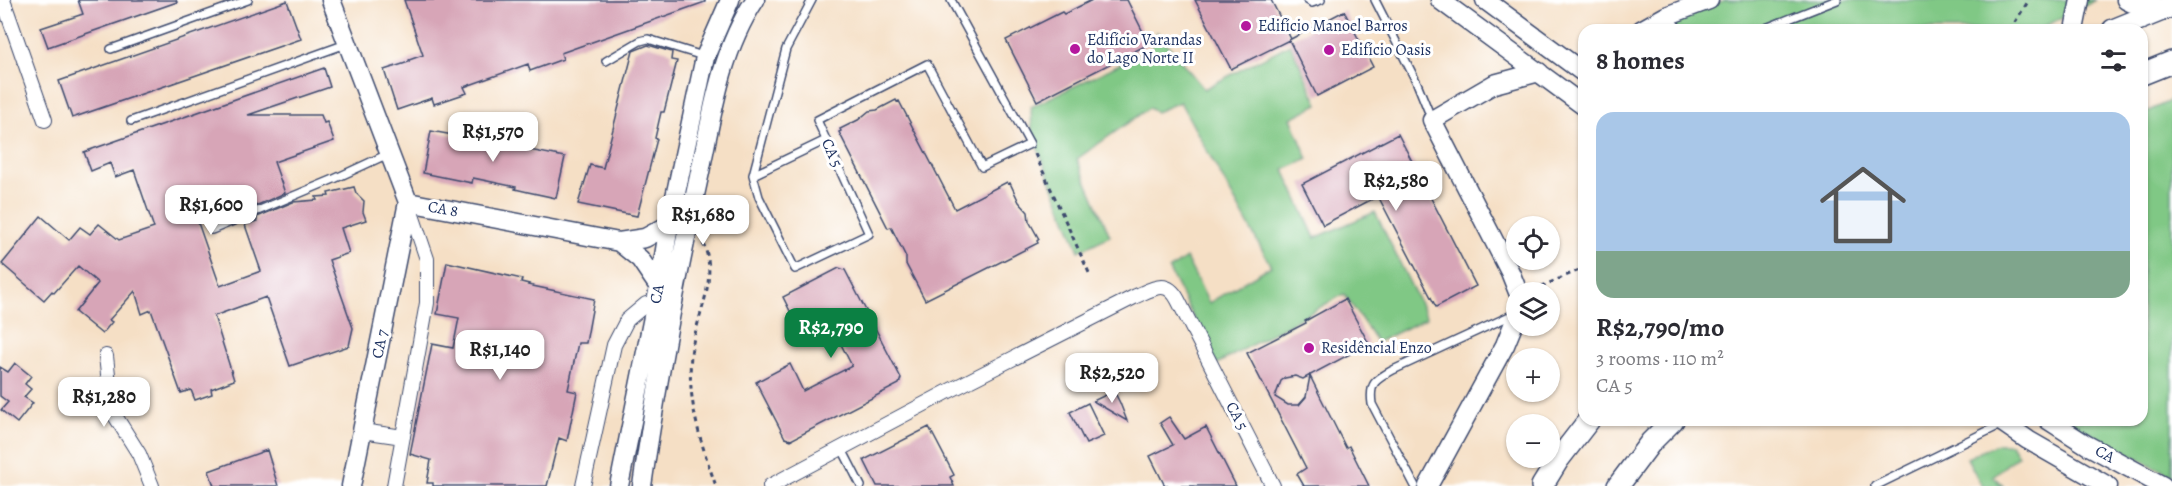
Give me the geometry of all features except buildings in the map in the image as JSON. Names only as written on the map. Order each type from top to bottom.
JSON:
[{"type":"main road","points":[[2129,24],[2168,8]]},
{"type":"main road","points":[[2148,72],[2172,62]]},
{"type":"main road","points":[[1542,486],[1558,460],[1584,426]]},
{"type":"main road","points":[[1618,486],[1651,442],[1667,426]]},
{"type":"street","points":[[3,0],[45,120]]},
{"type":"street","name":"CA 8","points":[[331,0],[408,202],[619,242],[645,238],[669,225]]},
{"type":"street","name":"CA","points":[[619,486],[677,184],[705,57],[730,0]]},
{"type":"street","points":[[642,486],[658,378],[722,73],[748,10],[755,0]]},
{"type":"street","points":[[1440,0],[1578,101]]},
{"type":"street","points":[[1485,0],[1578,65]]},
{"type":"street","points":[[1651,24],[1666,15],[1709,0]]},
{"type":"street","points":[[2075,24],[2080,0]]},
{"type":"street","points":[[2126,0],[2132,3],[2168,8]]},
{"type":"street","points":[[1494,84],[1509,51]]},
{"type":"street","points":[[1514,282],[1432,120],[1494,84],[1539,72]]},
{"type":"street","points":[[677,184],[696,190]]},
{"type":"street","points":[[394,486],[427,303],[427,259],[408,202]]},
{"type":"street","name":"CA 7","points":[[351,486],[408,202]]},
{"type":"street","name":"CA 8","points":[[619,242],[640,259],[657,294]]},
{"type":"street","name":"CA 5","points":[[770,486],[990,370],[1160,286],[1174,293],[1273,486]]},
{"type":"street","points":[[583,486],[614,345],[627,320],[657,294]]},
{"type":"street","points":[[1428,486],[1508,336]]},
{"type":"street","points":[[106,356],[112,411],[139,454],[152,486]]},
{"type":"street","name":"CA","points":[[2008,426],[2108,486]]},
{"type":"street","name":"CA","points":[[2057,426],[2087,445],[2163,486]]},
{"type":"street","points":[[362,431],[403,437]]},
{"type":"lane","points":[[111,49],[248,0]]},
{"type":"lane","points":[[753,175],[786,49],[812,0]]},
{"type":"lane","points":[[951,0],[1030,144]]},
{"type":"lane","points":[[1306,0],[1312,3],[1321,0]]},
{"type":"lane","points":[[1375,0],[1417,83],[1432,120]]},
{"type":"lane","points":[[1776,24],[1837,0]]},
{"type":"lane","points":[[1666,15],[1674,24]]},
{"type":"lane","points":[[606,61],[640,40],[648,39],[705,57]]},
{"type":"lane","points":[[131,121],[348,44]]},
{"type":"lane","name":"CA 5","points":[[753,175],[759,197],[795,269],[868,234],[817,120],[927,64],[981,167],[1030,144]]},
{"type":"lane","points":[[753,175],[826,140]]},
{"type":"lane","points":[[212,230],[389,154]]},
{"type":"lane","points":[[1415,486],[1372,404],[1373,385],[1377,379],[1393,370],[1506,319]]},
{"type":"lane","points":[[1875,486],[1994,426]]},
{"type":"lane","points":[[842,448],[861,486]]},
{"type":"path","points":[[2014,24],[2029,0]]},
{"type":"path","points":[[1030,144],[1090,275]]},
{"type":"path","points":[[700,237],[710,261],[710,275],[691,354],[691,396],[702,448],[716,486]]},
{"type":"path","points":[[1551,282],[1578,271]]},
{"type":"green space","points":[[1725,0],[2096,0],[2050,24],[1666,24]]},
{"type":"green space","points":[[1157,32],[1204,89],[1290,44],[1318,104],[1291,118],[1308,159],[1284,170],[1315,238],[1375,212],[1427,318],[1377,342],[1344,294],[1217,364],[1169,270],[1186,258],[1209,303],[1271,266],[1180,102],[1156,112],[1149,108],[1077,159],[1110,236],[1079,251],[1032,134],[1031,107],[1151,49]]},
{"type":"green space","points":[[2172,100],[2172,476],[2076,426],[2148,426],[2148,111]]},
{"type":"green space","points":[[1997,444],[2011,444],[2018,455],[1993,476],[2003,486],[1982,486],[1967,458]]},
{"type":"place","name":"Edifício Manoel Barros","points":[[1246,26]]},
{"type":"place","name":"Edifício Varandas do Lago Norte II","points":[[1075,49]]},
{"type":"place","name":"Edifício Oasis","points":[[1329,50]]},
{"type":"place","name":"Residêncial Enzo","points":[[1309,348]]}]
